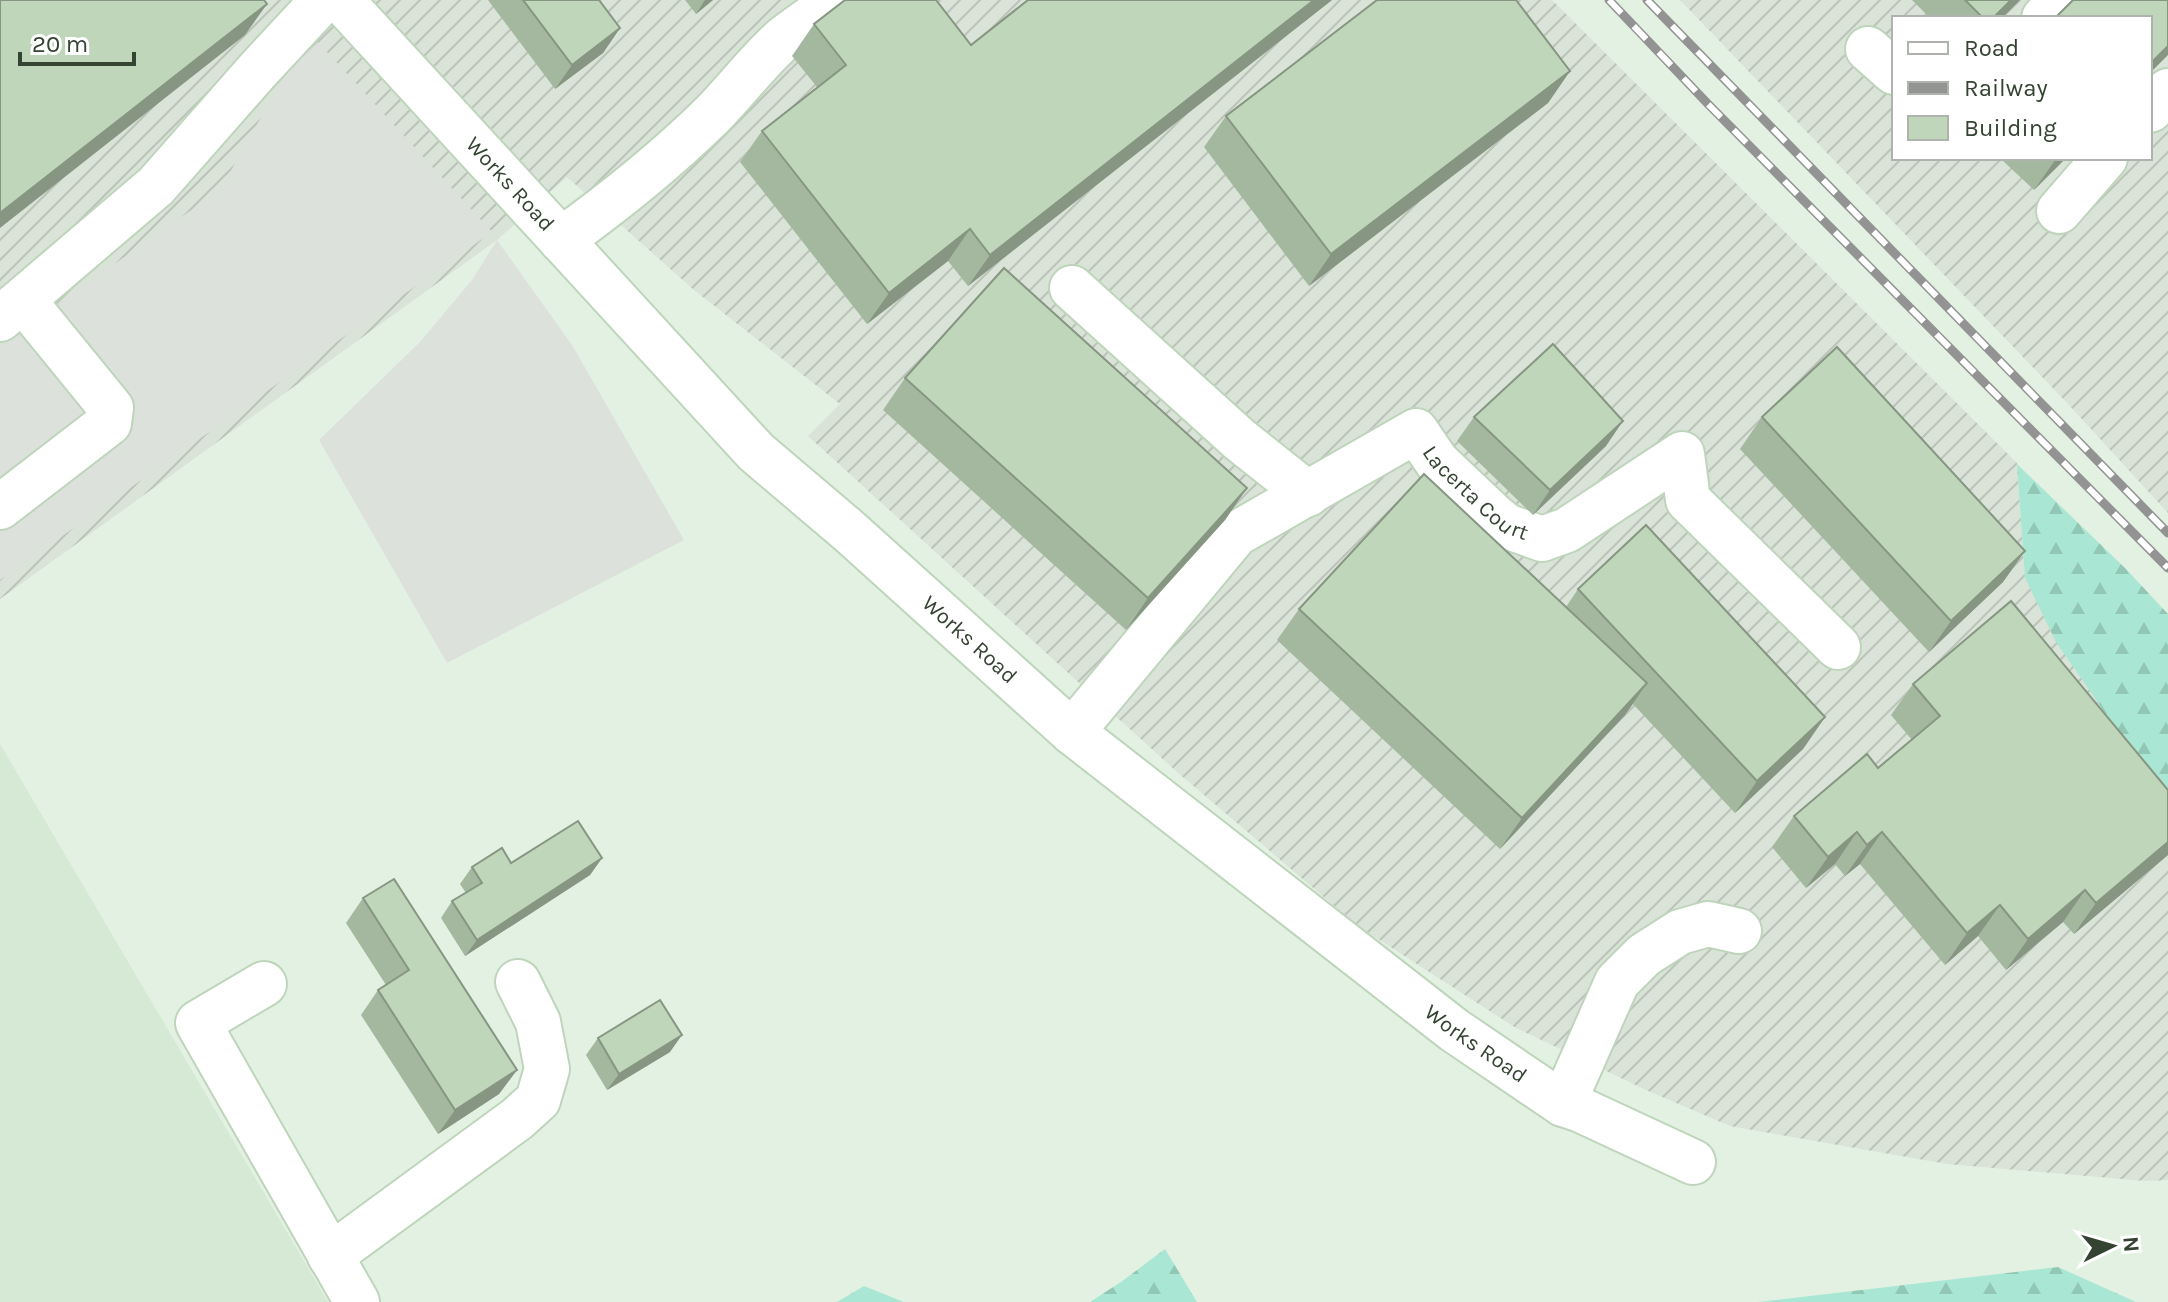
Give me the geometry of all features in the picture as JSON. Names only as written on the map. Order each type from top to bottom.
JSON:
[{"type":"street","points":[[0,507],[109,423],[111,408],[12,310],[156,186],[323,0]]},
{"type":"street","name":"Works Road","points":[[341,0],[756,452],[849,531],[1072,732],[1454,1030],[1563,1104],[1693,1162]]},
{"type":"street","points":[[561,240],[664,159],[714,113],[784,38],[837,0]]},
{"type":"street","points":[[2046,16],[2061,0]]},
{"type":"street","points":[[2152,108],[2168,91]]},
{"type":"street","points":[[2059,211],[2103,160]]},
{"type":"street","points":[[1072,288],[1240,440],[1308,494]]},
{"type":"street","name":"Lacerta Court","points":[[1072,732],[1236,534],[1416,431],[1437,462],[1494,516],[1506,526],[1542,539],[1567,530],[1682,454],[1688,500],[1838,647]]},
{"type":"street","points":[[1563,1104],[1617,982],[1644,955],[1680,932],[1708,924],[1739,931]]},
{"type":"street","points":[[330,1256],[517,1119],[538,1100],[547,1069],[538,1022],[518,982]]},
{"type":"street","points":[[264,984],[198,1023],[357,1302]]},
{"type":"shaded area","points":[[0,0],[1552,0],[2017,463],[2025,578],[2168,804],[2168,1180],[2145,1181],[1947,1164],[1730,1126],[1516,1028],[1358,926],[1177,772],[808,436],[840,404],[694,290],[567,177],[497,240],[0,599]]},
{"type":"shaded area","points":[[1680,0],[2168,0],[2168,513],[2069,405]]},
{"type":"shaded area","points":[[318,42],[492,232],[0,580],[0,344],[220,190],[286,73]]},
{"type":"shaded area","points":[[497,240],[572,345],[684,540],[447,663],[319,440],[420,342],[472,280]]},
{"type":"shaded area","points":[[0,744],[328,1302],[0,1302]]},
{"type":"green space","points":[[2017,464],[2168,614],[2168,804],[2056,642],[2025,578]]},
{"type":"green space","points":[[1165,1249],[1197,1302],[1090,1302],[1121,1282]]},
{"type":"green space","points":[[2058,1267],[2136,1302],[1758,1302]]},
{"type":"green space","points":[[864,1286],[904,1302],[837,1302]]},
{"type":"building","points":[[0,0],[264,0],[267,4],[0,213]]},
{"type":"building","points":[[523,0],[599,0],[620,28],[572,65]]},
{"type":"building","points":[[845,0],[936,0],[971,45],[1028,0],[1314,0],[990,255],[970,229],[889,293],[762,131],[846,65],[814,24]]},
{"type":"building","points":[[1377,0],[1516,0],[1570,71],[1331,254],[1226,116]]},
{"type":"building","points":[[1965,0],[2011,0],[1995,16],[1981,16]]},
{"type":"building","points":[[2073,0],[2168,0],[2168,46],[2152,62],[2152,16],[2057,16]]},
{"type":"building","points":[[1004,268],[1247,488],[1148,598],[905,378]]},
{"type":"building","points":[[1553,344],[1623,421],[1550,490],[1474,417]]},
{"type":"building","points":[[1837,347],[2025,551],[1951,621],[1762,417]]},
{"type":"building","points":[[1424,474],[1647,683],[1522,818],[1299,609]]},
{"type":"building","points":[[1646,525],[1825,717],[1757,781],[1578,589]]},
{"type":"building","points":[[2011,601],[2168,790],[2168,842],[2096,903],[2085,890],[2028,939],[2000,905],[1967,933],[1882,832],[1867,845],[1857,832],[1828,857],[1794,816],[1867,754],[1878,768],[1940,716],[1913,684]]},
{"type":"building","points":[[578,821],[602,858],[477,940],[452,901],[482,883],[472,867],[502,848],[511,863]]},
{"type":"building","points":[[394,879],[517,1070],[455,1110],[378,990],[409,970],[363,898]]},
{"type":"building","points":[[660,1000],[682,1035],[619,1074],[598,1038]]},
{"type":"railway","points":[[1609,0],[2168,568]]},
{"type":"railway","points":[[1647,0],[2168,533]]}]
